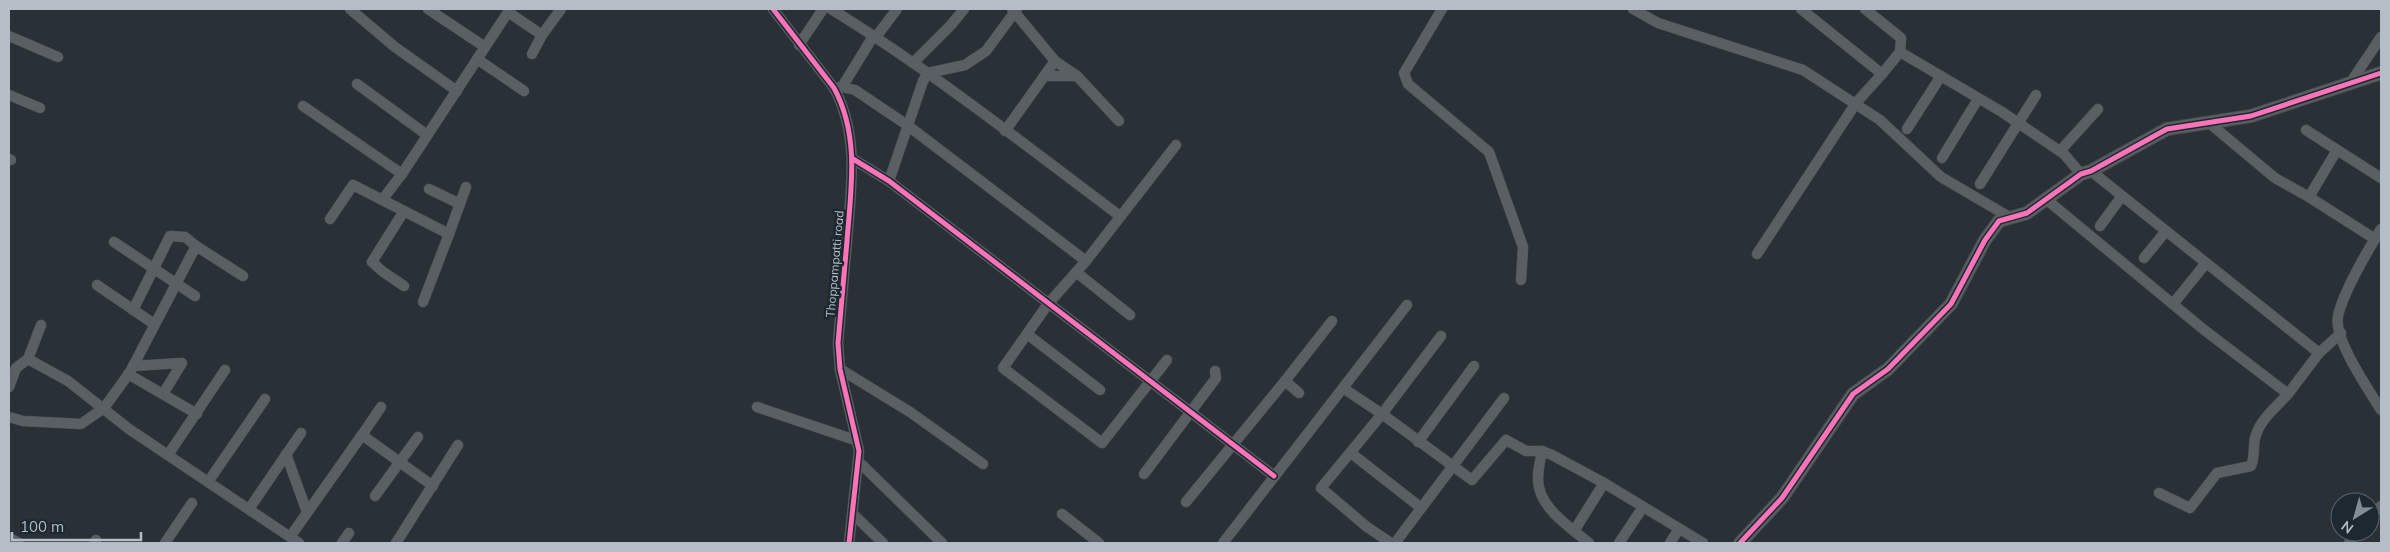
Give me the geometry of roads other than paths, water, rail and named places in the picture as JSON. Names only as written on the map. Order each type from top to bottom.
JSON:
[{"type":"street","points":[[350,9],[395,47],[457,91]]},
{"type":"street","points":[[428,9],[485,47]]},
{"type":"street","points":[[532,54],[542,35],[561,9]]},
{"type":"street","name":"Thoppampatti road","points":[[773,9],[799,45],[838,88],[847,116],[853,159],[838,343],[840,368],[849,400],[855,440],[859,451],[849,543]]},
{"type":"street","points":[[799,45],[823,9]]},
{"type":"street","points":[[831,9],[875,36],[928,73],[1120,216]]},
{"type":"street","points":[[896,9],[838,88],[855,90],[908,125],[1086,261]]},
{"type":"street","points":[[913,63],[951,25],[964,9]]},
{"type":"street","points":[[1442,9],[1404,73],[1408,84],[1490,152],[1523,247],[1521,280]]},
{"type":"street","points":[[1633,9],[1658,24],[1803,70],[1880,120],[1941,177],[2011,218]]},
{"type":"street","points":[[1801,9],[1882,74]]},
{"type":"street","points":[[1757,254],[1856,103],[1900,52],[1901,38],[1865,9]]},
{"type":"street","points":[[382,200],[402,174],[509,10],[542,35]]},
{"type":"street","points":[[928,73],[965,65],[986,51],[1015,10],[1055,61],[1077,76],[1119,121]]},
{"type":"street","points":[[9,36],[58,57]]},
{"type":"street","points":[[2348,85],[2381,37]]},
{"type":"street","points":[[1900,52],[2018,123],[2060,151],[2086,173],[2122,196],[2319,353]]},
{"type":"street","points":[[477,59],[524,91]]},
{"type":"street","points":[[1005,131],[1055,61]]},
{"type":"street","points":[[889,182],[928,73]]},
{"type":"street","points":[[1740,543],[1782,498],[1853,394],[1888,369],[1951,304],[1985,240],[1999,221],[2026,213],[2086,173],[2166,129],[2251,116],[2348,85],[2376,73],[2381,73]]},
{"type":"street","points":[[1044,76],[1077,76]]},
{"type":"street","points":[[1908,129],[1941,76]]},
{"type":"street","points":[[357,84],[427,135]]},
{"type":"street","points":[[1980,184],[2036,94]]},
{"type":"street","points":[[9,95],[40,108]]},
{"type":"street","points":[[1942,158],[1978,99]]},
{"type":"street","points":[[303,106],[402,174]]},
{"type":"street","points":[[2060,151],[2098,109]]},
{"type":"street","points":[[2208,122],[2275,178],[2378,234],[2355,275],[2338,318],[2346,352],[2381,410]]},
{"type":"street","points":[[2306,130],[2381,178]]},
{"type":"street","points":[[1167,360],[1102,443],[1003,368],[1048,304],[1086,261],[1176,145]]},
{"type":"street","points":[[2309,196],[2337,150]]},
{"type":"street","points":[[853,159],[889,182],[1274,476]]},
{"type":"street","points":[[330,219],[353,185],[449,234]]},
{"type":"street","points":[[423,302],[466,186]]},
{"type":"street","points":[[430,188],[460,204]]},
{"type":"street","points":[[2100,226],[2122,196]]},
{"type":"street","points":[[2047,200],[2173,304],[2288,394]]},
{"type":"street","points":[[404,212],[372,262],[404,286]]},
{"type":"street","points":[[2144,258],[2166,232]]},
{"type":"street","points":[[133,310],[170,236],[185,237],[243,276]]},
{"type":"street","points":[[114,242],[195,296]]},
{"type":"street","points":[[9,417],[23,421],[81,424],[104,408],[131,370],[196,246]]},
{"type":"street","points":[[2173,304],[2206,263]]},
{"type":"street","points":[[1076,272],[1130,315]]},
{"type":"street","points":[[97,285],[154,324]]},
{"type":"street","points":[[1223,543],[1407,305]]},
{"type":"street","points":[[1186,502],[1286,381],[1332,321]]},
{"type":"street","points":[[9,387],[16,368],[28,359],[41,325]]},
{"type":"street","points":[[2159,493],[2190,508],[2217,473],[2251,466],[2255,457],[2254,441],[2257,432],[2319,353],[2341,333]]},
{"type":"street","points":[[1027,334],[1100,390]]},
{"type":"street","points":[[1391,543],[1367,527],[1321,488],[1382,414],[1441,336]]},
{"type":"street","points":[[28,359],[68,381],[129,429],[299,543]]},
{"type":"street","points":[[131,370],[182,364],[163,394]]},
{"type":"street","points":[[1418,442],[1474,366]]},
{"type":"street","points":[[840,368],[910,412],[983,464]]},
{"type":"street","points":[[131,370],[163,394],[197,414]]},
{"type":"street","points":[[168,454],[197,414],[225,370]]},
{"type":"street","points":[[1144,474],[1216,378],[1215,371]]},
{"type":"street","points":[[1286,381],[1299,393]]},
{"type":"street","points":[[1343,388],[1472,480],[1506,440],[1526,451],[1542,451],[1604,483],[1704,543]]},
{"type":"street","points":[[1395,543],[1420,507],[1504,398]]},
{"type":"street","points":[[208,482],[265,399]]},
{"type":"street","points":[[290,537],[381,407]]},
{"type":"street","points":[[757,407],[855,440]]},
{"type":"street","points":[[249,509],[301,433]]},
{"type":"street","points":[[362,436],[433,486]]},
{"type":"street","points":[[375,496],[418,437]]},
{"type":"street","points":[[396,543],[458,445]]},
{"type":"street","points":[[1542,451],[1538,470],[1539,488],[1546,504],[1588,543]]},
{"type":"street","points":[[1351,453],[1420,507]]},
{"type":"street","points":[[286,454],[308,512]]},
{"type":"street","points":[[858,461],[942,543]]},
{"type":"street","points":[[1574,531],[1604,483]]},
{"type":"street","points":[[165,543],[192,503]]},
{"type":"street","points":[[1618,543],[1643,507]]},
{"type":"street","points":[[853,514],[883,543]]},
{"type":"street","points":[[1062,514],[1099,543]]},
{"type":"street","points":[[1670,543],[1679,529]]},
{"type":"street","points":[[342,543],[349,534]]},
{"type":"street","points":[[9,538],[18,543]]}]
